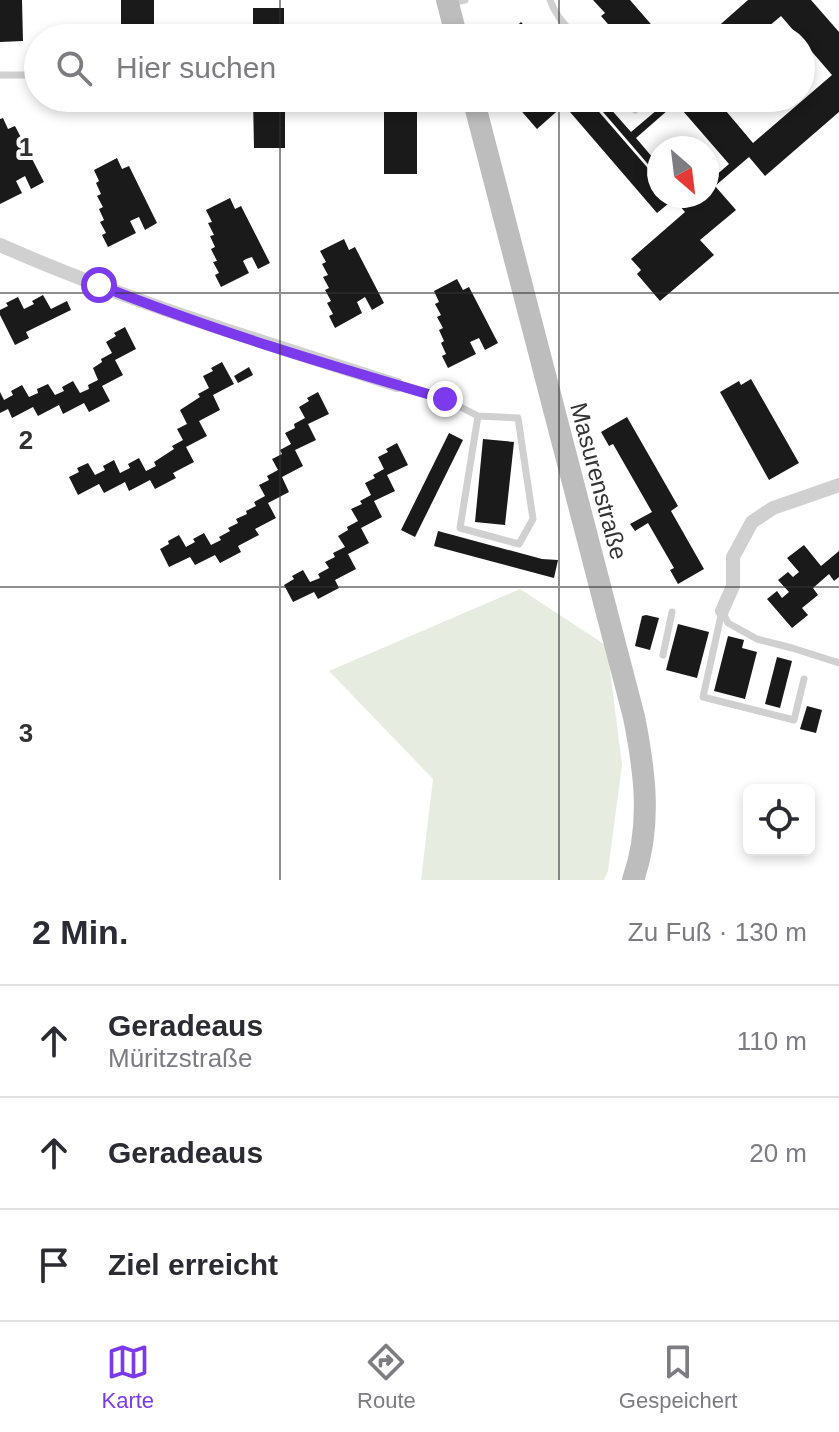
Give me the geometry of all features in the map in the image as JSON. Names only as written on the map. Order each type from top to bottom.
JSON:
[{"type":"main road","points":[[453,1],[455,24]]},
{"type":"main road","name":"Masurenstraße","points":[[477,112],[640,746],[646,801],[644,838],[633,880]]},
{"type":"street","points":[[0,245],[189,319],[397,385]]},
{"type":"street","points":[[722,611],[733,586],[733,557],[752,522],[773,508],[839,485]]},
{"type":"lane","points":[[550,0],[564,24]]},
{"type":"lane","points":[[0,75],[24,75]]},
{"type":"lane","points":[[397,385],[445,399],[478,416],[518,418],[533,519],[519,544],[460,528],[478,416]]},
{"type":"lane","points":[[722,611],[728,623],[757,639],[839,663]]},
{"type":"lane","points":[[722,611],[703,697],[794,720],[804,679]]},
{"type":"lane","points":[[663,655],[672,612]]},
{"type":"shaded area","points":[[520,589],[607,646],[622,765],[608,871],[604,880],[421,880],[433,779],[329,671]]},
{"type":"building","points":[[0,0],[22,0],[23,41],[0,42]]},
{"type":"building","points":[[121,0],[154,0],[154,24],[121,24]]},
{"type":"building","points":[[593,0],[630,0],[651,24],[608,24],[601,16],[605,13]]},
{"type":"building","points":[[748,0],[811,0],[839,32],[839,112],[765,176],[749,157],[719,183],[719,173],[729,164],[719,152],[719,136],[705,136],[684,112],[727,112],[753,143],[789,112],[815,112],[815,90],[832,75],[815,55],[815,24],[788,24],[781,16],[772,24],[721,24]]},
{"type":"building","points":[[253,8],[284,8],[284,24],[253,24]]},
{"type":"building","points":[[253,112],[285,112],[285,148],[254,148]]},
{"type":"building","points":[[384,112],[417,112],[417,174],[384,174]]},
{"type":"building","points":[[522,112],[556,112],[537,129]]},
{"type":"building","points":[[570,112],[599,112],[647,167],[647,201]]},
{"type":"building","points":[[603,112],[613,112],[631,132],[655,112],[666,112],[636,138],[647,151],[647,163]]},
{"type":"building","points":[[3,118],[8,129],[15,126],[44,182],[31,189],[25,176],[16,181],[22,193],[0,204],[0,119]]},
{"type":"building","points":[[117,158],[122,169],[129,166],[157,223],[145,230],[139,217],[130,221],[136,233],[108,247],[102,235],[106,233],[100,222],[104,220],[99,209],[103,207],[97,196],[101,194],[94,170]]},
{"type":"building","points":[[719,191],[736,210],[700,240],[714,255],[660,301],[637,274],[641,270],[631,259],[685,212],[682,208],[719,208]]},
{"type":"building","points":[[230,198],[235,209],[241,206],[270,263],[258,269],[252,257],[246,259],[243,261],[249,273],[221,287],[213,262],[217,261],[211,249],[215,247],[210,236],[214,235],[208,223],[212,222],[206,210]]},
{"type":"building","points":[[344,239],[349,250],[355,247],[384,303],[372,310],[365,297],[357,302],[362,313],[335,328],[327,303],[331,301],[325,290],[329,288],[323,277],[328,275],[322,264],[326,262],[320,251]]},
{"type":"building","points":[[457,279],[463,290],[469,287],[498,343],[485,350],[479,338],[470,342],[476,354],[448,368],[442,356],[446,354],[439,330],[443,328],[437,317],[441,315],[435,304],[439,302],[434,291]]},
{"type":"building","points":[[43,295],[51,309],[67,301],[71,310],[26,332],[29,338],[15,345],[0,310],[18,297],[24,309]]},
{"type":"building","points":[[125,327],[136,349],[115,360],[123,375],[102,386],[110,401],[89,412],[84,403],[63,414],[59,405],[38,416],[33,407],[12,418],[8,409],[0,413],[0,392],[4,400],[13,395],[11,391],[22,385],[29,397],[48,384],[55,395],[73,381],[80,393],[89,389],[88,385],[98,380],[93,368],[112,353],[106,342]]},
{"type":"building","points":[[222,362],[234,384],[213,395],[220,410],[199,421],[207,436],[186,447],[194,462],[173,473],[176,478],[155,489],[150,480],[129,491],[125,482],[104,493],[99,484],[78,495],[69,477],[79,472],[77,468],[88,463],[95,475],[114,460],[120,473],[139,458],[146,471],[156,466],[154,462],[183,440],[177,429],[187,424],[180,410],[209,388],[203,376]]},
{"type":"building","points":[[249,367],[253,375],[238,383],[234,376]]},
{"type":"building","points":[[751,379],[799,463],[769,480],[720,392],[739,381],[741,385]]},
{"type":"building","points":[[318,392],[329,414],[308,424],[316,440],[295,450],[303,466],[282,477],[289,492],[268,503],[276,518],[255,529],[259,535],[238,546],[241,552],[220,563],[215,555],[195,565],[190,557],[169,567],[160,549],[169,544],[168,541],[179,535],[186,547],[204,533],[211,545],[221,540],[219,537],[230,531],[228,528],[238,523],[236,519],[247,514],[246,511],[256,506],[254,502],[265,496],[259,485],[278,470],[272,459],[291,444],[285,433],[305,418],[299,407]]},
{"type":"building","points":[[627,417],[678,506],[671,511],[704,569],[678,584],[670,570],[674,568],[648,523],[635,531],[630,524],[652,512],[613,444],[609,446],[601,432]]},
{"type":"building","points":[[449,433],[463,440],[415,537],[401,530]]},
{"type":"building","points":[[483,439],[514,442],[505,525],[475,522]]},
{"type":"building","points":[[397,443],[408,465],[387,475],[395,491],[374,501],[382,517],[361,528],[369,543],[348,554],[356,569],[335,580],[339,588],[318,599],[314,592],[293,602],[284,585],[303,570],[310,582],[320,578],[318,574],[329,568],[325,562],[345,547],[338,536],[358,521],[351,509],[371,495],[365,483],[384,469],[378,457]]},
{"type":"building","points":[[438,531],[542,559],[558,560],[554,578],[434,546]]},
{"type":"building","points":[[804,545],[821,566],[839,551],[839,577],[834,581],[829,574],[813,588],[818,595],[802,608],[808,615],[792,628],[767,599],[777,591],[782,598],[789,592],[778,580],[788,572],[793,577],[799,572],[787,558]]},
{"type":"building","points":[[642,616],[659,618],[650,650],[635,646]]},
{"type":"building","points":[[678,624],[709,632],[697,678],[666,670]]},
{"type":"building","points":[[728,636],[744,640],[742,648],[757,652],[745,699],[714,691]]},
{"type":"building","points":[[777,657],[792,661],[780,708],[765,704]]},
{"type":"building","points":[[807,706],[822,710],[816,733],[800,729]]},
{"type":"route","points":[[99,285],[286,351],[445,399]]}]
